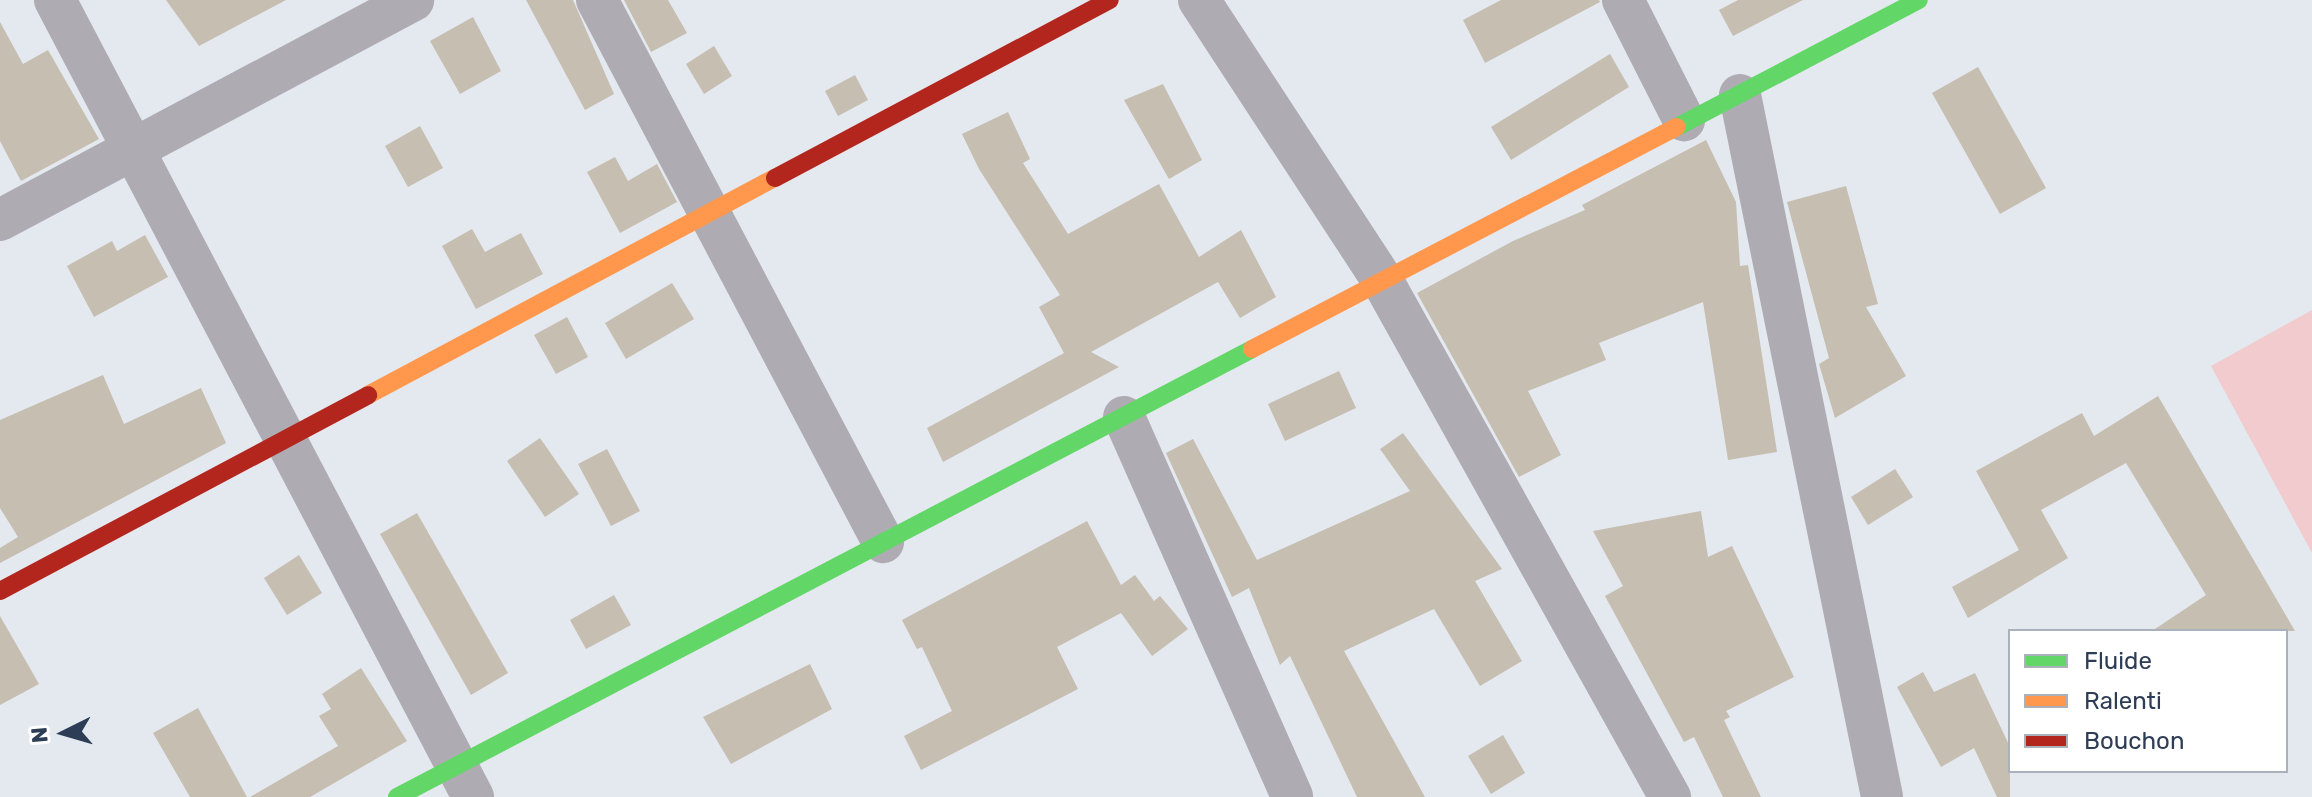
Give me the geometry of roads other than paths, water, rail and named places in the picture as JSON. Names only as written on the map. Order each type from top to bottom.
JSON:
[{"type":"main road","points":[[0,591],[1110,0]]},
{"type":"main road","points":[[397,797],[466,780],[883,542],[1684,120],[1740,95],[1919,0]]},
{"type":"street","points":[[55,0],[466,780]]},
{"type":"street","points":[[0,220],[413,0]]},
{"type":"street","points":[[597,0],[883,542]]},
{"type":"street","points":[[1199,0],[1382,280],[1670,797]]},
{"type":"street","points":[[1623,0],[1684,120]]},
{"type":"street","points":[[1740,95],[1882,797]]},
{"type":"street","points":[[1124,417],[1292,797]]}]
